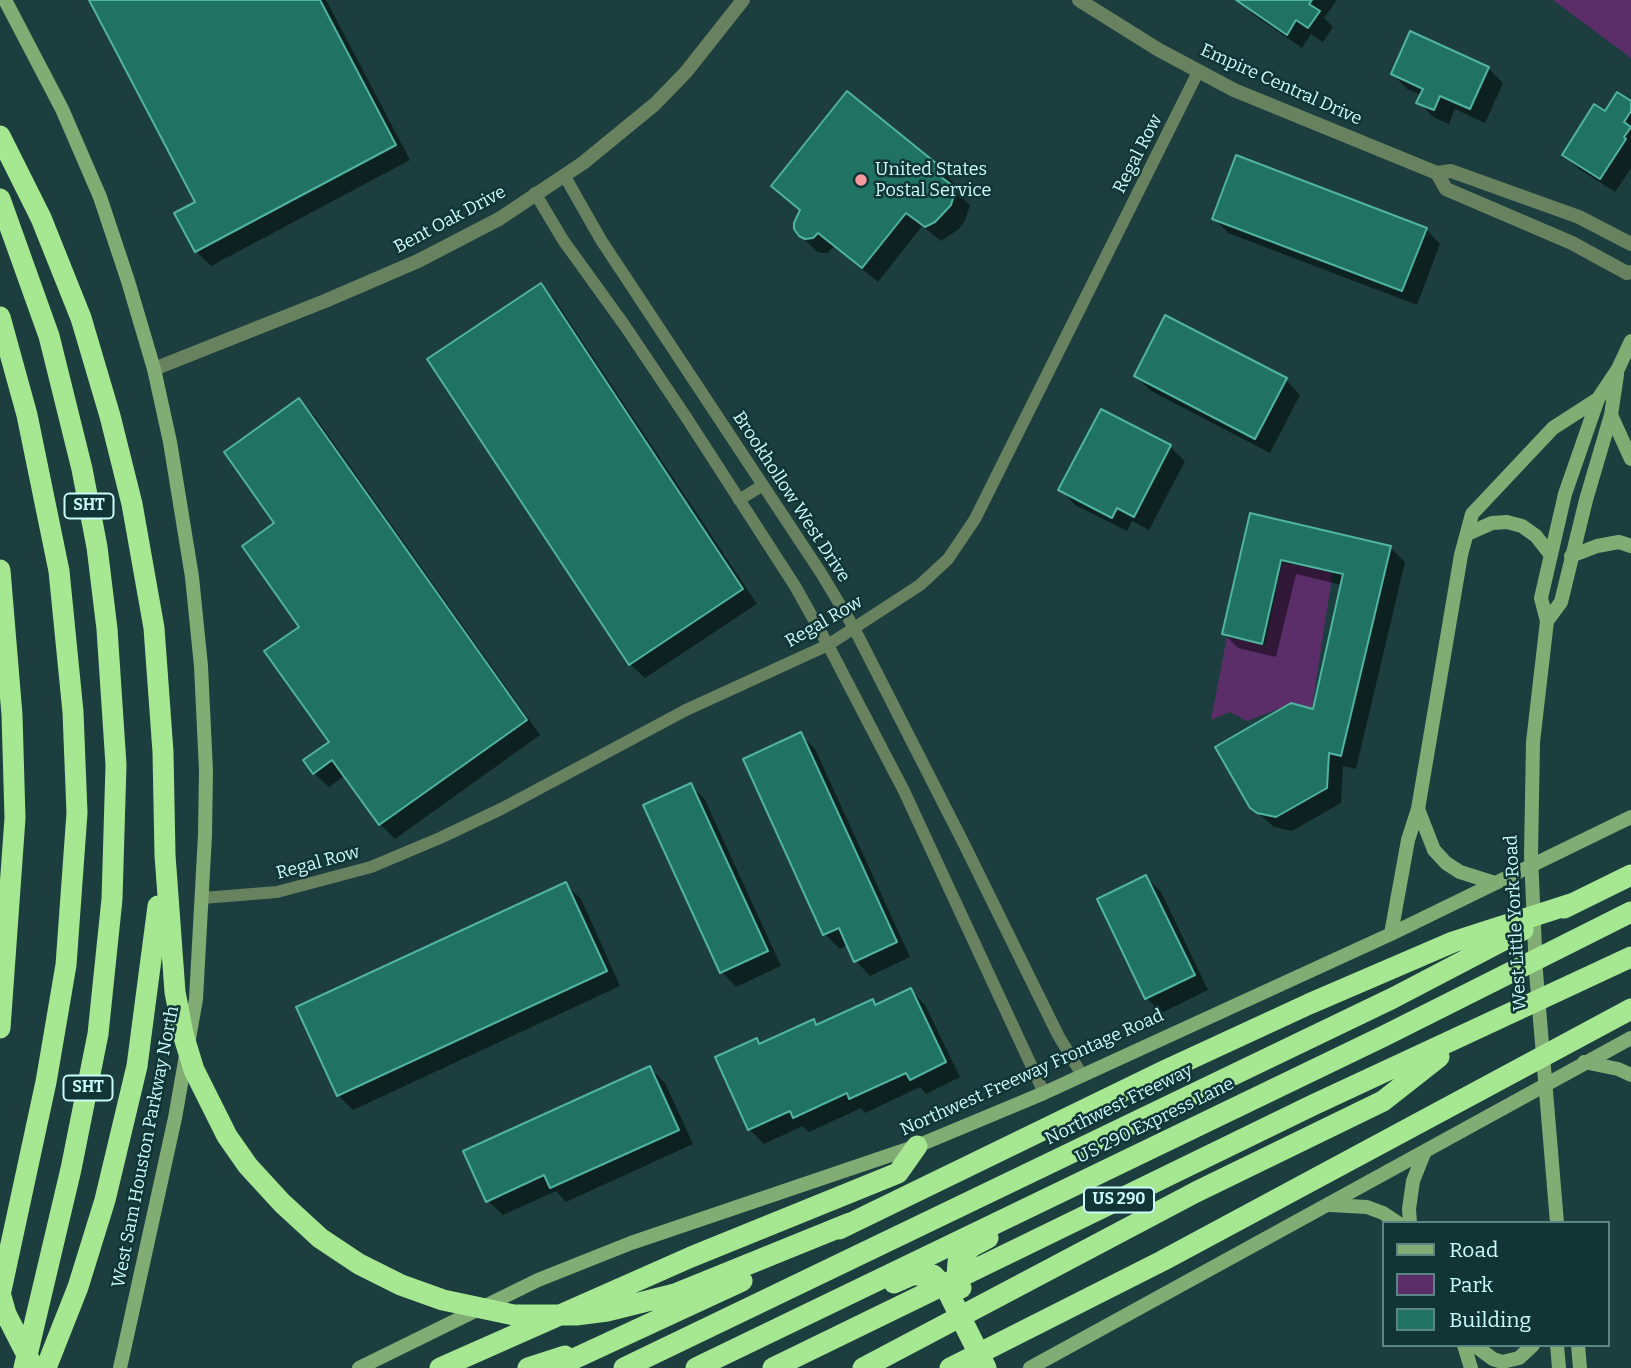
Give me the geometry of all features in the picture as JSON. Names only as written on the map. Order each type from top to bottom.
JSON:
[{"type":"highway","points":[[0,136],[41,218],[80,318],[110,416],[132,504],[155,628],[163,752],[165,855],[175,992],[183,1034],[194,1070],[227,1136],[248,1166],[282,1203],[320,1238],[359,1264],[432,1296],[485,1310],[534,1316],[607,1311],[675,1294],[850,1223]]},
{"type":"highway","name":"SHT","points":[[0,199],[32,284],[56,363],[77,442],[92,521],[111,670],[116,824],[110,926],[95,1052],[71,1169],[24,1368]]},
{"type":"highway","name":"SHT","points":[[0,317],[27,415],[59,571],[73,712],[76,813],[66,965],[46,1082],[0,1294]]},
{"type":"highway","points":[[0,570],[12,715],[15,818],[0,1028]]},
{"type":"highway","points":[[46,1368],[78,1287],[105,1200],[137,1066],[165,855]]},
{"type":"highway","name":"Northwest Freeway","points":[[624,1368],[1393,998],[1631,875]]},
{"type":"highway","points":[[554,1368],[763,1271],[850,1223],[1164,1071],[1453,942],[1574,903]]},
{"type":"highway","name":"US 290 Express Lane","points":[[696,1368],[1384,1036],[1631,912]]},
{"type":"highway","name":"US 290","points":[[772,1368],[1313,1105],[1631,957]]},
{"type":"highway","points":[[950,1368],[1162,1261],[1631,1009]]},
{"type":"highway","points":[[863,1368],[1196,1192],[1382,1101],[1468,1035]]},
{"type":"highway","points":[[440,1368],[691,1257],[898,1172],[917,1146]]},
{"type":"highway","points":[[997,1368],[963,1297],[957,1276],[958,1262],[971,1247],[1036,1213],[1127,1159]]},
{"type":"highway","points":[[528,1368],[729,1301],[824,1273]]},
{"type":"highway","points":[[696,1368],[912,1275],[933,1275],[946,1288],[986,1368]]},
{"type":"highway","points":[[0,1294],[6,1314],[34,1368]]},
{"type":"main road","name":"West Sam Houston Parkway North","points":[[5,0],[62,109],[100,197],[128,281],[154,369],[183,520],[198,632],[205,771],[203,898],[196,999],[175,1118],[120,1368]]},
{"type":"main road","name":"West Little York Road","points":[[1557,1221],[1536,972],[1531,855],[1533,742],[1547,621],[1541,598],[1565,495],[1598,399],[1618,369],[1631,341]]},
{"type":"main road","name":"West Little York Road","points":[[1547,621],[1561,602],[1571,556],[1611,415],[1618,369]]},
{"type":"main road","points":[[1391,934],[1408,840],[1418,809],[1472,514],[1553,428],[1598,399]]},
{"type":"main road","points":[[1611,415],[1631,460]]},
{"type":"main road","points":[[1467,534],[1492,523],[1507,522],[1522,526],[1536,536],[1550,554]]},
{"type":"main road","points":[[1571,556],[1597,546],[1619,542],[1631,546]]},
{"type":"main road","points":[[1418,809],[1434,850],[1446,863],[1461,872],[1495,883]]},
{"type":"main road","name":"Northwest Freeway Frontage Road","points":[[359,1368],[538,1280],[631,1243],[917,1146],[1044,1093],[1391,934],[1631,817]]},
{"type":"main road","points":[[1030,1368],[1631,1038]]},
{"type":"main road","points":[[1584,1062],[1618,1069],[1631,1075]]},
{"type":"main road","points":[[1410,1221],[1413,1181],[1425,1150]]},
{"type":"main road","points":[[1328,1205],[1367,1207],[1395,1221]]},
{"type":"main road","points":[[1465,1347],[1471,1368]]},
{"type":"main road","points":[[1476,1347],[1502,1362],[1519,1358],[1531,1347]]},
{"type":"main road","points":[[1557,1347],[1559,1368]]},
{"type":"main road","points":[[124,1349],[135,1368]]},
{"type":"main road","points":[[1579,1357],[1590,1368]]},
{"type":"street","name":"Bent Oak Drive","points":[[154,369],[418,261],[499,219],[583,163],[655,104],[693,63],[743,0]]},
{"type":"street","name":"Empire Central Drive","points":[[1079,0],[1198,72],[1234,90],[1437,173],[1451,171],[1579,217],[1631,244]]},
{"type":"street","name":"Regal Row","points":[[203,898],[277,892],[371,867],[500,809],[686,710],[828,645],[927,579],[962,541],[1198,72]]},
{"type":"street","name":"Empire Central Drive","points":[[1437,173],[1446,189],[1572,243],[1627,273],[1631,272]]},
{"type":"street","name":"Brookhollow West Drive","points":[[564,175],[601,240],[821,573],[854,628],[1058,1035],[1082,1075]]},
{"type":"street","points":[[535,194],[795,586],[904,792],[1044,1093]]},
{"type":"street","points":[[739,500],[763,485]]},
{"type":"green space","points":[[1553,0],[1631,0],[1631,58]]},
{"type":"green space","points":[[1282,563],[1333,570],[1311,714],[1295,715],[1288,705],[1247,721],[1230,712],[1211,720],[1227,637],[1265,645]]},
{"type":"building","points":[[89,0],[320,0],[396,145],[195,252],[174,213],[195,202]]},
{"type":"building","points":[[1236,0],[1312,0],[1309,4],[1320,11],[1308,28],[1296,20],[1287,35]]},
{"type":"building","points":[[1410,31],[1489,67],[1470,109],[1440,96],[1434,110],[1416,103],[1423,89],[1391,74]]},
{"type":"building","name":"United States Postal Service","points":[[847,91],[942,168],[937,174],[956,188],[951,205],[935,222],[925,227],[906,213],[862,268],[818,233],[813,238],[805,239],[799,236],[794,229],[794,223],[800,210],[771,186]]},
{"type":"building","points":[[1617,92],[1631,101],[1631,111],[1624,122],[1631,127],[1600,179],[1562,155],[1594,104],[1605,111]]},
{"type":"building","points":[[1236,155],[1427,228],[1402,291],[1212,219]]},
{"type":"building","points":[[541,283],[743,589],[629,665],[427,359]]},
{"type":"building","points":[[1165,315],[1287,378],[1255,439],[1134,376]]},
{"type":"building","points":[[299,398],[527,720],[379,825],[332,760],[313,774],[303,760],[329,742],[264,651],[299,627],[242,546],[274,523],[224,452]]},
{"type":"building","points":[[1101,409],[1171,445],[1134,517],[1117,508],[1112,518],[1058,490]]},
{"type":"building","points":[[1250,513],[1391,546],[1341,756],[1329,753],[1327,788],[1276,817],[1257,813],[1250,808],[1215,747],[1291,703],[1313,709],[1343,574],[1281,560],[1262,644],[1222,634]]},
{"type":"building","points":[[801,732],[897,942],[854,962],[839,928],[823,935],[743,759]]},
{"type":"building","points":[[691,783],[768,951],[720,973],[643,805]]},
{"type":"building","points":[[1146,875],[1195,975],[1145,999],[1097,899]]},
{"type":"building","points":[[566,882],[607,971],[337,1096],[296,1007]]},
{"type":"building","points":[[911,988],[946,1062],[910,1080],[906,1073],[849,1099],[847,1093],[793,1118],[790,1111],[748,1130],[715,1057],[757,1038],[759,1044],[814,1019],[816,1025],[873,999],[875,1005]]},
{"type":"building","points":[[650,1066],[679,1130],[550,1188],[544,1175],[486,1202],[463,1151]]},
{"type":"place","name":"United States Postal Service","points":[[861,180]]}]
